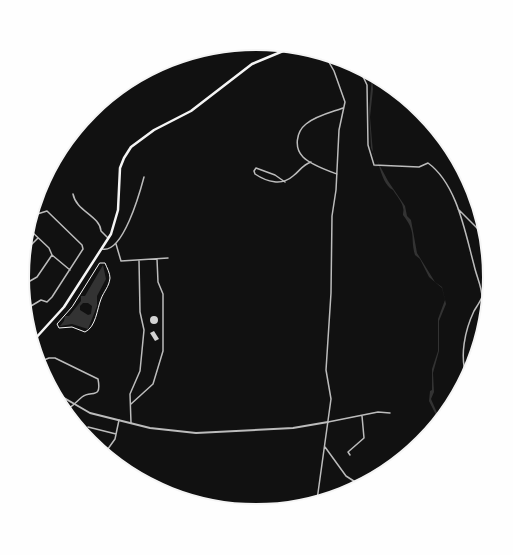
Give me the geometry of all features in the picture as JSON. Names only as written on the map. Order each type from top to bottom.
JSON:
[{"type":"main road","points":[[37,337],[64,307],[102,249],[113,228],[118,210],[120,168],[131,147],[154,130],[191,111],[252,64],[282,51]]},
{"type":"street","points":[[318,496],[331,400],[326,370],[331,293],[332,216],[337,174],[339,130],[345,102],[342,90],[328,62]]},
{"type":"street","points":[[363,76],[367,85],[368,145],[374,165],[419,167],[428,163],[438,170],[449,188],[465,227],[468,246],[482,292],[481,301],[474,312],[465,341],[463,366],[465,370]]},
{"type":"street","points":[[337,174],[303,157],[299,151],[297,137],[300,129],[311,120],[344,108]]},
{"type":"street","points":[[285,182],[262,168],[256,168],[254,171],[255,174],[276,183],[285,182],[306,164],[311,162]]},
{"type":"street","points":[[102,249],[106,250],[116,244],[131,217],[138,200],[144,177]]},
{"type":"street","points":[[73,194],[74,200],[88,216],[94,219],[101,226],[101,231],[108,238]]},
{"type":"street","points":[[457,208],[479,230]]},
{"type":"street","points":[[31,306],[41,300],[47,302],[52,297],[83,249],[82,245],[47,211],[38,214]]},
{"type":"street","points":[[33,233],[49,248],[52,255],[70,270]]},
{"type":"street","points":[[31,245],[38,238]]},
{"type":"street","points":[[116,244],[121,260],[168,258]]},
{"type":"street","points":[[29,281],[37,277],[52,255]]},
{"type":"street","points":[[131,404],[153,384],[163,351],[163,294],[158,282],[157,259]]},
{"type":"street","points":[[131,423],[130,392],[140,371],[144,330],[140,312],[139,260]]},
{"type":"street","points":[[44,360],[55,358],[98,379],[99,387],[97,392],[84,396],[75,405],[70,408]]},
{"type":"street","points":[[63,398],[90,414],[150,428],[196,433],[294,428],[378,412],[390,413]]},
{"type":"street","points":[[350,455],[348,452],[364,438],[362,416]]},
{"type":"street","points":[[107,450],[115,439],[119,420]]},
{"type":"street","points":[[88,427],[116,434]]},
{"type":"street","points":[[325,447],[346,476],[356,482]]},
{"type":"path","points":[[103,263],[110,274],[109,286],[101,298],[92,326],[85,332],[72,327],[62,329],[57,324],[72,307],[98,266],[103,263]]},
{"type":"shaded area","points":[[372,81],[373,89],[370,117],[373,152],[371,148],[369,109]]},
{"type":"shaded area","points":[[376,158],[388,181],[405,206],[407,216],[411,220],[417,253],[435,282],[442,287],[446,304],[439,321],[439,351],[433,373],[434,392],[431,399],[438,415],[434,420],[436,415],[429,401],[430,391],[432,390],[432,369],[438,351],[438,319],[445,300],[442,288],[429,277],[420,259],[415,255],[412,231],[403,215],[402,204],[393,190],[386,183],[379,166],[373,167],[379,165]]},
{"type":"shaded area","points":[[103,265],[106,279],[97,296],[97,306],[88,329],[72,324],[60,326],[64,321],[65,316],[69,316],[81,301],[81,296],[85,296]],"holes":[[[83,303],[88,303],[92,306],[91,314],[88,315],[80,310],[80,306]]]},
{"type":"building","points":[[152,316],[156,316],[158,320],[156,324],[152,324],[150,322],[150,318]]},
{"type":"building","points":[[154,331],[159,339],[155,341],[150,333]]}]
